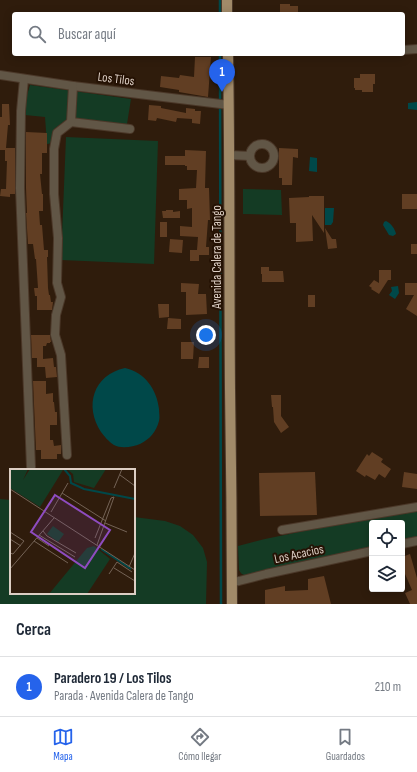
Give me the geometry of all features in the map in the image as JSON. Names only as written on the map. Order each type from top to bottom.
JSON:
[{"type":"main road","points":[[227,0],[227,12]]},
{"type":"main road","name":"Avenida Calera de Tango","points":[[228,56],[222,104],[230,155],[232,604]]},
{"type":"street","points":[[405,50],[417,49]]},
{"type":"street","name":"Los Tilos","points":[[0,76],[222,104]]},
{"type":"street","points":[[24,79],[20,111],[20,188],[31,466]]},
{"type":"street","points":[[68,455],[61,355],[56,335],[56,315],[61,297],[57,283],[58,238],[54,194],[54,149],[58,133],[71,122],[73,86]]},
{"type":"street","points":[[71,122],[130,129]]},
{"type":"street","points":[[230,155],[250,156]]},
{"type":"street","name":"Los Acacios","points":[[282,530],[417,507]]},
{"type":"street","points":[[405,543],[417,541]]},
{"type":"street","name":"Los Acacios","points":[[232,582],[369,552]]},
{"type":"green space","points":[[30,85],[131,99],[127,124],[67,119],[54,129],[53,143],[47,144],[45,117],[25,115],[25,102]]},
{"type":"green space","points":[[66,137],[158,141],[154,264],[61,260]]},
{"type":"green space","points":[[243,189],[281,190],[282,215],[243,214]]},
{"type":"green space","points":[[0,499],[10,500],[10,594],[135,594],[135,517],[165,521],[180,526],[193,535],[203,548],[207,562],[206,604],[0,604]]},
{"type":"green space","points":[[417,508],[417,539],[405,541],[405,520],[369,520],[369,549],[248,576],[242,574],[239,570],[238,546],[265,539]]},
{"type":"water","points":[[417,102],[417,110],[408,109],[408,103]]},
{"type":"water","points":[[310,157],[317,158],[317,172],[309,171]]},
{"type":"water","points":[[325,208],[334,208],[333,222],[331,225],[325,225]]},
{"type":"water","points":[[386,221],[395,230],[396,234],[393,236],[389,235],[383,225]]},
{"type":"water","points":[[398,286],[399,293],[395,299],[389,295],[392,291],[391,287]]},
{"type":"water","points":[[125,368],[138,373],[149,383],[156,395],[159,409],[158,425],[152,435],[140,444],[131,447],[123,447],[112,444],[101,432],[93,412],[93,402],[99,384],[105,377]]},
{"type":"building","points":[[280,4],[298,6],[298,12],[280,12]]},
{"type":"building","points":[[195,57],[211,57],[208,97],[160,87],[161,76],[179,78],[180,75],[194,77]]},
{"type":"building","points":[[360,74],[375,74],[373,92],[362,92],[362,90],[355,90],[354,78],[360,78]]},
{"type":"building","points":[[2,104],[9,104],[10,125],[8,125],[6,148],[15,148],[15,194],[10,194],[10,197],[0,196],[1,189],[6,189],[7,161],[5,161],[5,150],[0,150],[0,117],[2,117]]},
{"type":"building","points":[[149,105],[161,106],[161,108],[186,113],[186,108],[201,111],[200,124],[192,123],[192,119],[177,118],[176,122],[157,118],[156,121],[148,120]]},
{"type":"building","points":[[26,132],[47,133],[47,153],[42,153],[42,174],[40,174],[43,194],[43,211],[39,211],[44,250],[48,250],[48,288],[51,302],[53,302],[52,310],[37,310],[37,296],[35,296],[34,288],[38,288],[36,259],[33,244],[28,244],[26,213]]},
{"type":"building","points":[[279,148],[298,149],[298,158],[293,157],[292,185],[282,185],[282,178],[279,178]]},
{"type":"building","points":[[185,150],[206,151],[205,188],[209,188],[210,220],[208,220],[206,247],[209,247],[209,255],[199,255],[199,261],[190,261],[190,250],[197,250],[198,237],[180,236],[180,226],[192,227],[192,208],[187,209],[187,200],[179,200],[179,189],[196,188],[197,170],[187,170],[187,166],[185,165],[165,165],[165,156],[185,156]]},
{"type":"building","points":[[402,194],[417,194],[417,209],[402,209]]},
{"type":"building","points":[[324,196],[324,233],[312,215],[313,241],[296,242],[296,223],[290,223],[289,198]]},
{"type":"building","points":[[173,210],[173,212],[180,211],[180,218],[163,218],[162,211]]},
{"type":"building","points":[[160,222],[167,222],[167,237],[160,237]]},
{"type":"building","points":[[325,228],[332,239],[336,239],[337,248],[328,249]]},
{"type":"building","points":[[170,239],[183,240],[182,253],[169,252]]},
{"type":"building","points":[[411,244],[417,244],[417,254],[411,254]]},
{"type":"building","points":[[261,267],[269,267],[269,271],[283,271],[284,282],[262,282]]},
{"type":"building","points":[[379,270],[391,270],[391,280],[388,280],[379,294],[369,286],[374,280],[379,283]]},
{"type":"building","points":[[181,283],[199,284],[198,294],[206,294],[207,314],[186,315],[186,292],[181,292]]},
{"type":"building","points":[[405,283],[417,283],[417,316],[406,309],[414,295],[405,295]]},
{"type":"building","points":[[308,295],[315,295],[315,307],[308,307]]},
{"type":"building","points":[[158,304],[169,304],[169,317],[159,318]]},
{"type":"building","points":[[168,318],[181,319],[181,329],[167,329]]},
{"type":"building","points":[[202,332],[209,332],[209,341],[202,341]]},
{"type":"building","points":[[31,335],[50,335],[51,342],[47,343],[46,346],[43,346],[43,359],[53,358],[57,377],[46,378],[45,367],[37,367],[37,358],[32,358]]},
{"type":"building","points":[[181,342],[194,342],[193,359],[181,359]]},
{"type":"building","points":[[199,357],[209,357],[209,368],[198,368]]},
{"type":"building","points":[[33,381],[46,381],[46,394],[53,393],[55,412],[57,412],[57,425],[50,425],[50,440],[53,440],[54,446],[61,445],[61,454],[57,454],[57,459],[41,459],[41,450],[36,450]]},
{"type":"building","points":[[271,395],[281,395],[281,416],[289,427],[281,433],[274,422]]},
{"type":"building","points":[[372,452],[383,459],[381,462],[391,469],[385,478],[379,474],[375,480],[366,475],[365,477],[356,471],[367,454],[369,456]]},
{"type":"building","points":[[315,472],[317,515],[260,516],[259,473]]},
{"type":"building","points":[[404,472],[417,474],[417,489],[402,487]]},
{"type":"building","points":[[410,554],[417,578],[417,604],[410,604],[405,593],[412,590],[405,574],[405,556]]},
{"type":"building","points":[[324,576],[331,604],[265,604],[265,590],[285,586],[285,591],[308,590],[308,579]]},
{"type":"waterway","points":[[220,0],[220,12]]},
{"type":"waterway","points":[[220,56],[221,604]]},
{"type":"place","name":"Paradero 19 / Los Tilos","points":[[222,92]]}]
